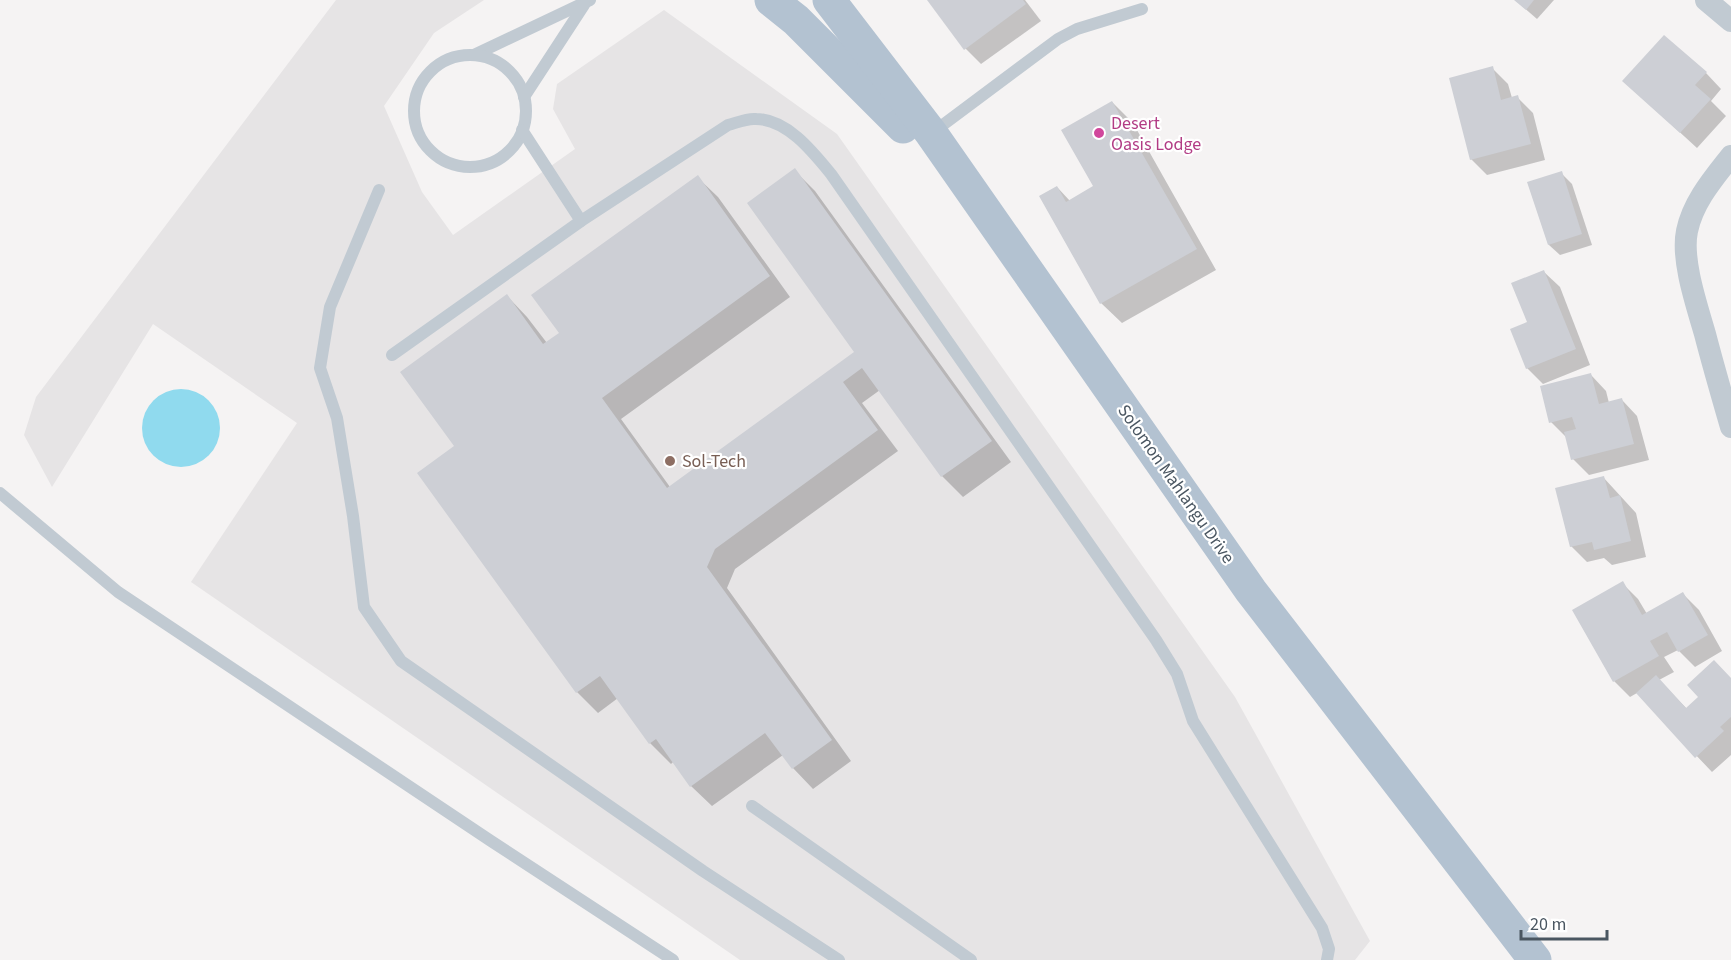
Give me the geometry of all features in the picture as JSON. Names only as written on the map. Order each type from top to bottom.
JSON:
[{"type":"main road","points":[[771,0],[796,20],[980,204]]},
{"type":"main road","name":"Solomon Mahlangu Drive","points":[[829,0],[931,133],[1251,591],[1407,797],[1535,960]]},
{"type":"street","points":[[1706,0],[1731,21]]},
{"type":"street","points":[[1731,156],[1710,182],[1695,206],[1687,232],[1687,255],[1692,289],[1731,427]]},
{"type":"lane","points":[[474,55],[588,2]]},
{"type":"lane","points":[[524,97],[588,2]]},
{"type":"lane","points":[[931,133],[1058,39],[1077,29],[1142,9]]},
{"type":"lane","points":[[474,55],[491,59],[506,68],[517,81],[524,97],[525,115],[522,130],[515,144],[505,155],[491,163],[476,167],[460,167],[432,153],[423,142],[417,129],[414,100],[428,74],[441,63],[457,56],[474,55]]},
{"type":"lane","points":[[392,356],[581,221],[728,125],[756,118],[782,126],[808,146],[838,184],[1156,640],[1177,674],[1193,721],[1322,928],[1329,949],[1327,960]]},
{"type":"lane","points":[[522,130],[581,221]]},
{"type":"lane","points":[[379,190],[330,307],[320,368],[337,418],[353,516],[364,607],[400,661],[703,871],[839,960]]},
{"type":"lane","points":[[0,493],[118,592],[491,842],[673,960]]},
{"type":"lane","points":[[752,806],[971,960]]},
{"type":"shaded area","name":"Sol-Tech","points":[[336,0],[484,0],[434,33],[384,106],[422,192],[453,235],[575,149],[553,109],[557,84],[664,10],[837,134],[1235,697],[1370,941],[1355,960],[740,960],[191,582],[297,423],[153,324],[52,487],[24,435],[36,397]]},
{"type":"water","points":[[181,389],[196,392],[209,400],[217,413],[220,428],[217,443],[209,456],[196,464],[181,467],[166,464],[153,456],[145,443],[142,428],[145,413],[153,400],[166,392]]},
{"type":"building","points":[[927,0],[1023,0],[1026,4],[964,50]]},
{"type":"building","points":[[1514,0],[1534,0],[1526,10]]},
{"type":"building","points":[[1664,35],[1707,72],[1695,85],[1711,99],[1680,133],[1622,81]]},
{"type":"building","points":[[1493,66],[1501,100],[1518,95],[1531,144],[1470,160],[1449,78]]},
{"type":"building","points":[[1112,101],[1197,249],[1100,304],[1039,196],[1057,186],[1066,202],[1093,186],[1061,130]]},
{"type":"building","points":[[795,168],[992,441],[941,477],[862,368],[843,382],[878,430],[715,549],[707,567],[832,740],[792,769],[765,733],[690,787],[656,739],[649,744],[600,676],[576,693],[417,473],[454,446],[400,372],[507,294],[543,344],[559,333],[531,295],[698,175],[770,276],[602,398],[667,488],[854,352],[747,203]]},
{"type":"building","points":[[1562,171],[1582,234],[1548,245],[1527,182]]},
{"type":"building","points":[[1544,270],[1576,349],[1526,369],[1510,329],[1527,322],[1511,283]]},
{"type":"building","points":[[1591,373],[1599,404],[1622,398],[1634,444],[1571,460],[1564,432],[1576,429],[1572,417],[1549,423],[1540,386]]},
{"type":"building","points":[[1604,476],[1610,498],[1620,495],[1631,541],[1594,550],[1592,542],[1570,547],[1555,488]]},
{"type":"building","points":[[1623,581],[1642,615],[1683,592],[1708,635],[1678,652],[1667,632],[1650,641],[1659,656],[1613,682],[1572,610]]},
{"type":"building","points":[[1714,660],[1731,678],[1731,717],[1720,727],[1724,731],[1695,758],[1636,693],[1656,675],[1686,708],[1698,697],[1687,685]]},
{"type":"place","name":"Desert Oasis Lodge","points":[[1099,133]]},
{"type":"place","name":"Sol-Tech","points":[[670,461]]}]
